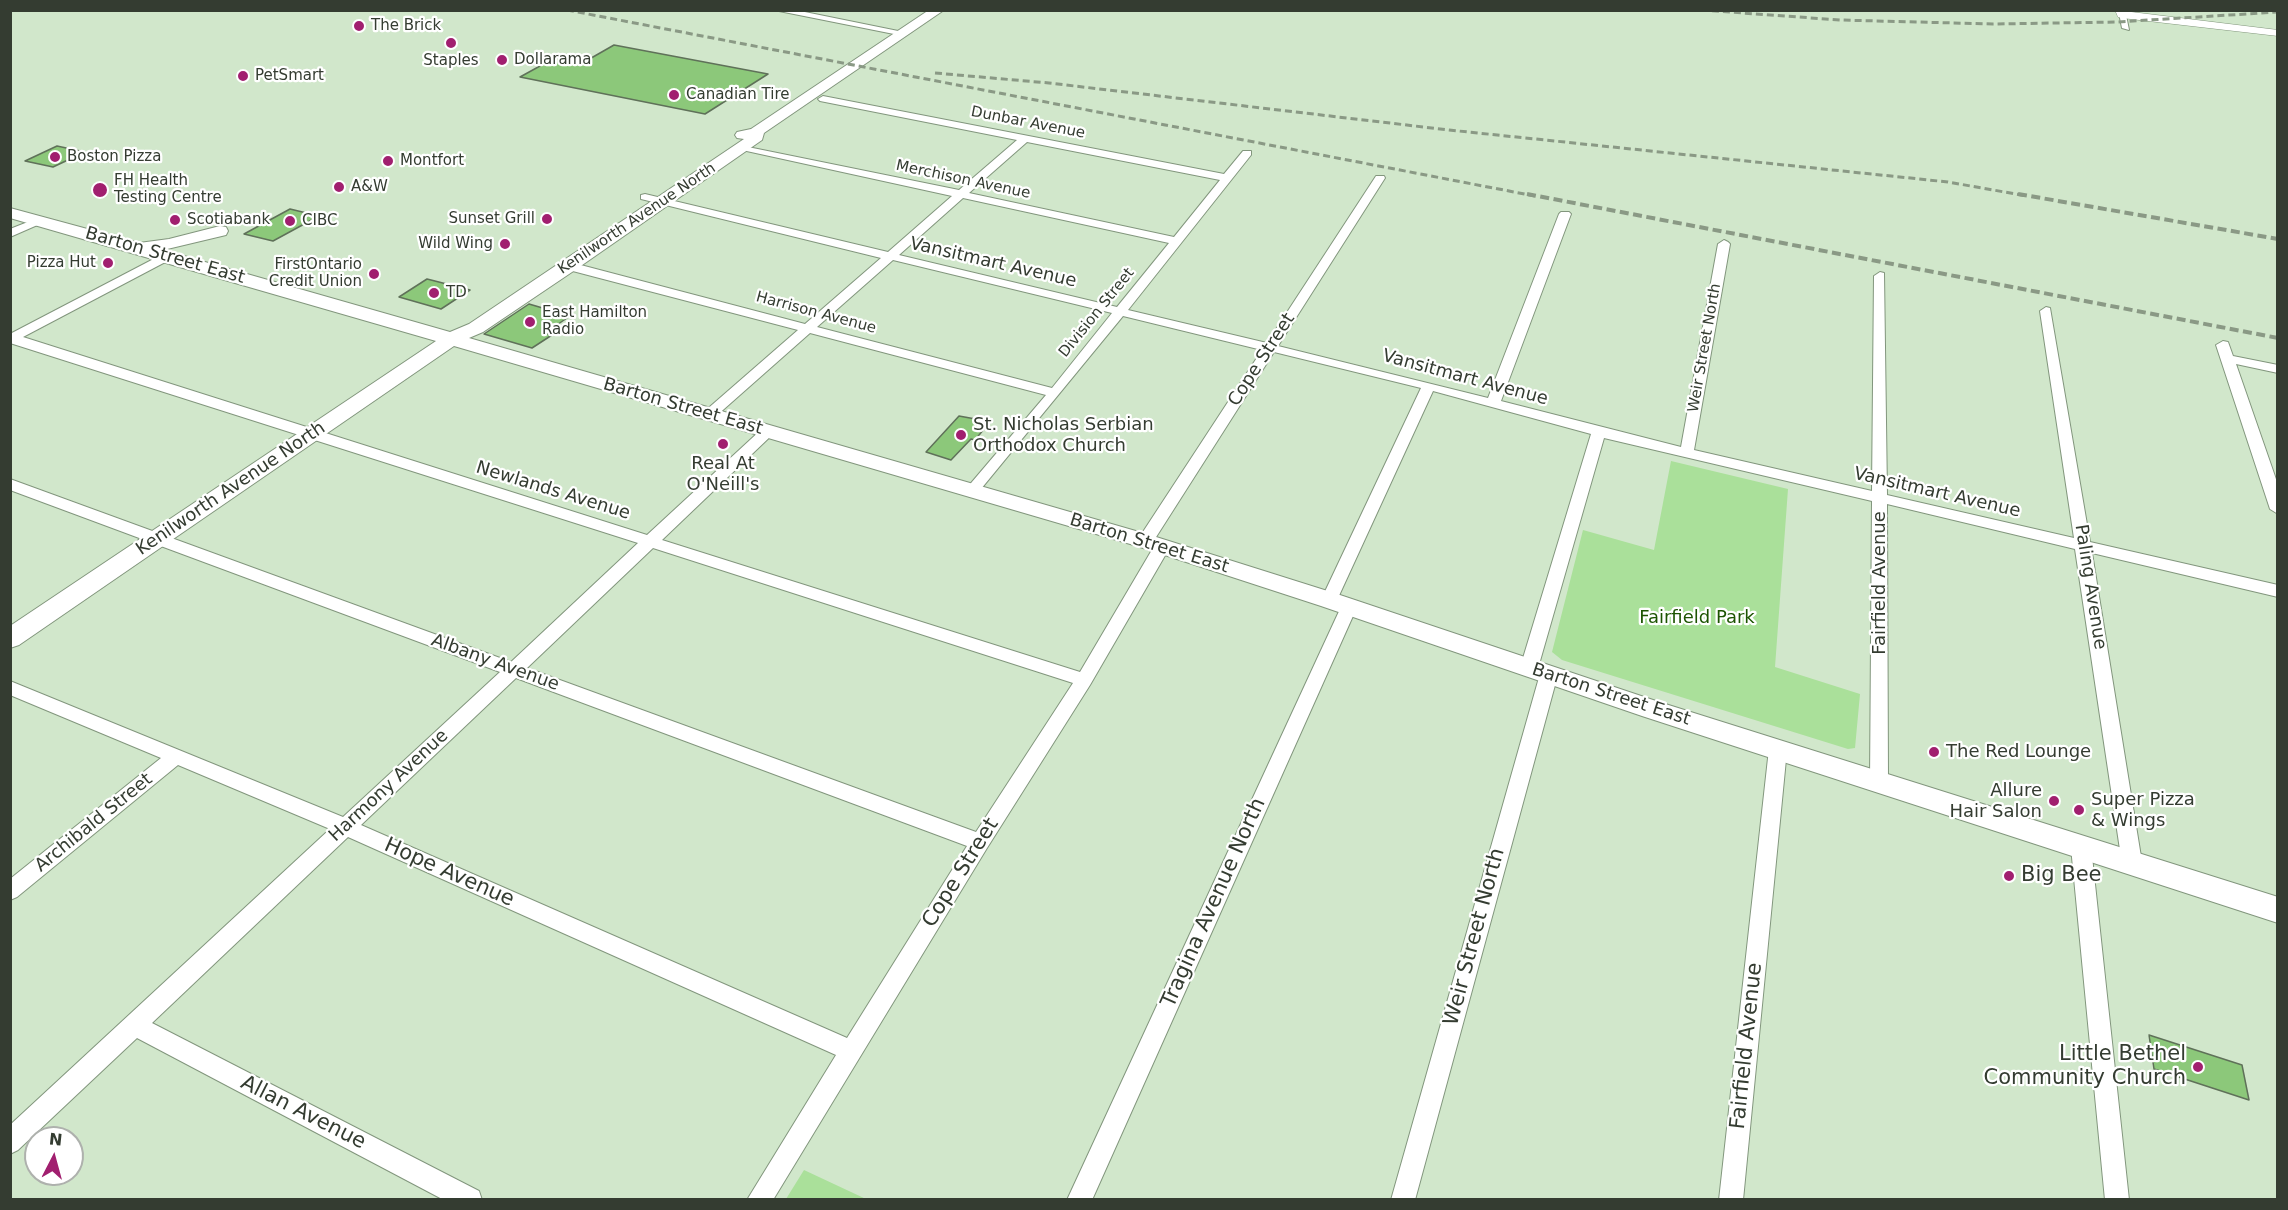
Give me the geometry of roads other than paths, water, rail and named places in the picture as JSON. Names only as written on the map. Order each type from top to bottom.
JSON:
[{"type":"main road","name":"Kenilworth Avenue North","points":[[10,639],[451,339],[476,328],[569,266],[717,149],[744,134],[756,132],[938,10]]},
{"type":"main road","name":"Kenilworth Avenue North","points":[[451,339],[462,325],[653,199],[742,147],[757,136],[756,132]]},
{"type":"main road","name":"Barton Street East","points":[[10,213],[1153,544],[1339,603],[1879,782],[2277,909]]},
{"type":"main road","points":[[129,246],[169,244],[220,231],[218,235],[171,258]]},
{"type":"street","points":[[778,10],[904,33]]},
{"type":"street","points":[[2134,10],[2277,27]]},
{"type":"street","points":[[2126,28],[2121,13],[2277,33]]},
{"type":"street","name":"Dunbar Avenue","points":[[823,99],[1226,178]]},
{"type":"street","points":[[710,414],[1025,138]]},
{"type":"street","name":"Merchison Avenue","points":[[742,147],[1177,241]]},
{"type":"street","name":"Division Street","points":[[970,492],[1055,393],[1118,311],[1247,153]]},
{"type":"street","name":"Cope Street","points":[[759,1200],[980,842],[1084,680],[1153,544],[1271,347],[1380,178]]},
{"type":"street","name":"Vansitmart Avenue","points":[[653,199],[889,258],[1271,347],[1429,386],[1599,432],[2277,591]]},
{"type":"street","points":[[1493,404],[1565,214]]},
{"type":"street","points":[[10,234],[38,221]]},
{"type":"street","name":"Weir Street North","points":[[1687,451],[1724,244]]},
{"type":"street","points":[[11,338],[171,258]]},
{"type":"street","name":"Harrison Avenue","points":[[569,266],[1055,393]]},
{"type":"street","name":"Fairfield Avenue","points":[[1879,782],[1880,276]]},
{"type":"street","name":"Paling Avenue","points":[[2046,311],[2132,863]]},
{"type":"street","name":"Newlands Avenue","points":[[11,338],[1084,680]]},
{"type":"street","points":[[2223,345],[2277,509]]},
{"type":"street","points":[[2229,359],[2277,369]]},
{"type":"street","name":"Tragina Avenue North","points":[[1079,1200],[1339,603],[1429,386]]},
{"type":"street","name":"Harmony Avenue","points":[[10,1142],[768,431]]},
{"type":"street","name":"Weir Street North","points":[[1403,1200],[1599,432]]},
{"type":"street","name":"Albany Avenue","points":[[10,484],[980,842]]},
{"type":"street","name":"Hope Avenue","points":[[10,687],[345,827],[851,1051]]},
{"type":"street","name":"Fairfield Avenue","points":[[1731,1200],[1778,749]]},
{"type":"street","name":"Archibald Street","points":[[10,891],[177,756]]},
{"type":"street","points":[[2081,847],[2117,1200]]},
{"type":"street","name":"Allan Avenue","points":[[136,1026],[470,1200]]},
{"type":"railway","points":[[567,10],[1535,196]]},
{"type":"railway","points":[[1701,10],[1840,20],[1993,24],[2117,22],[2278,12]]},
{"type":"railway","points":[[935,73],[1049,83],[1449,130],[1948,182],[2027,196]]},
{"type":"railway","points":[[1527,194],[2278,338]]},
{"type":"railway","points":[[2018,194],[2278,239]]},
{"type":"place","name":"The Brick","points":[[359,26]]},
{"type":"place","name":"Staples","points":[[451,43]]},
{"type":"place","name":"Dollarama","points":[[502,60]]},
{"type":"place","name":"PetSmart","points":[[243,76]]},
{"type":"place","name":"Canadian Tire","points":[[674,95]]},
{"type":"place","name":"Boston Pizza","points":[[55,157]]},
{"type":"place","name":"Montfort","points":[[388,161]]},
{"type":"place","name":"A&W","points":[[339,187]]},
{"type":"place","name":"FH Health Testing Centre","points":[[100,190]]},
{"type":"place","name":"Sunset Grill","points":[[547,219]]},
{"type":"place","name":"Scotiabank","points":[[175,220]]},
{"type":"place","name":"CIBC","points":[[290,221]]},
{"type":"place","name":"Wild Wing","points":[[505,244]]},
{"type":"place","name":"Pizza Hut","points":[[108,263]]},
{"type":"place","name":"FirstOntario Credit Union","points":[[374,274]]},
{"type":"place","name":"TD","points":[[434,293]]},
{"type":"place","name":"East Hamilton Radio","points":[[530,322]]},
{"type":"place","name":"St. Nicholas Serbian Orthodox Church","points":[[961,435]]},
{"type":"place","name":"Real At O'Neill's","points":[[723,444]]},
{"type":"place","name":"The Red Lounge","points":[[1934,752]]},
{"type":"place","name":"Allure Hair Salon","points":[[2054,801]]},
{"type":"place","name":"Super Pizza & Wings","points":[[2079,810]]},
{"type":"place","name":"Big Bee","points":[[2009,876]]},
{"type":"place","name":"Little Bethel Community Church","points":[[2198,1067]]},
{"type":"park label","name":"Fairfield Park","points":[[1697,618]]}]
